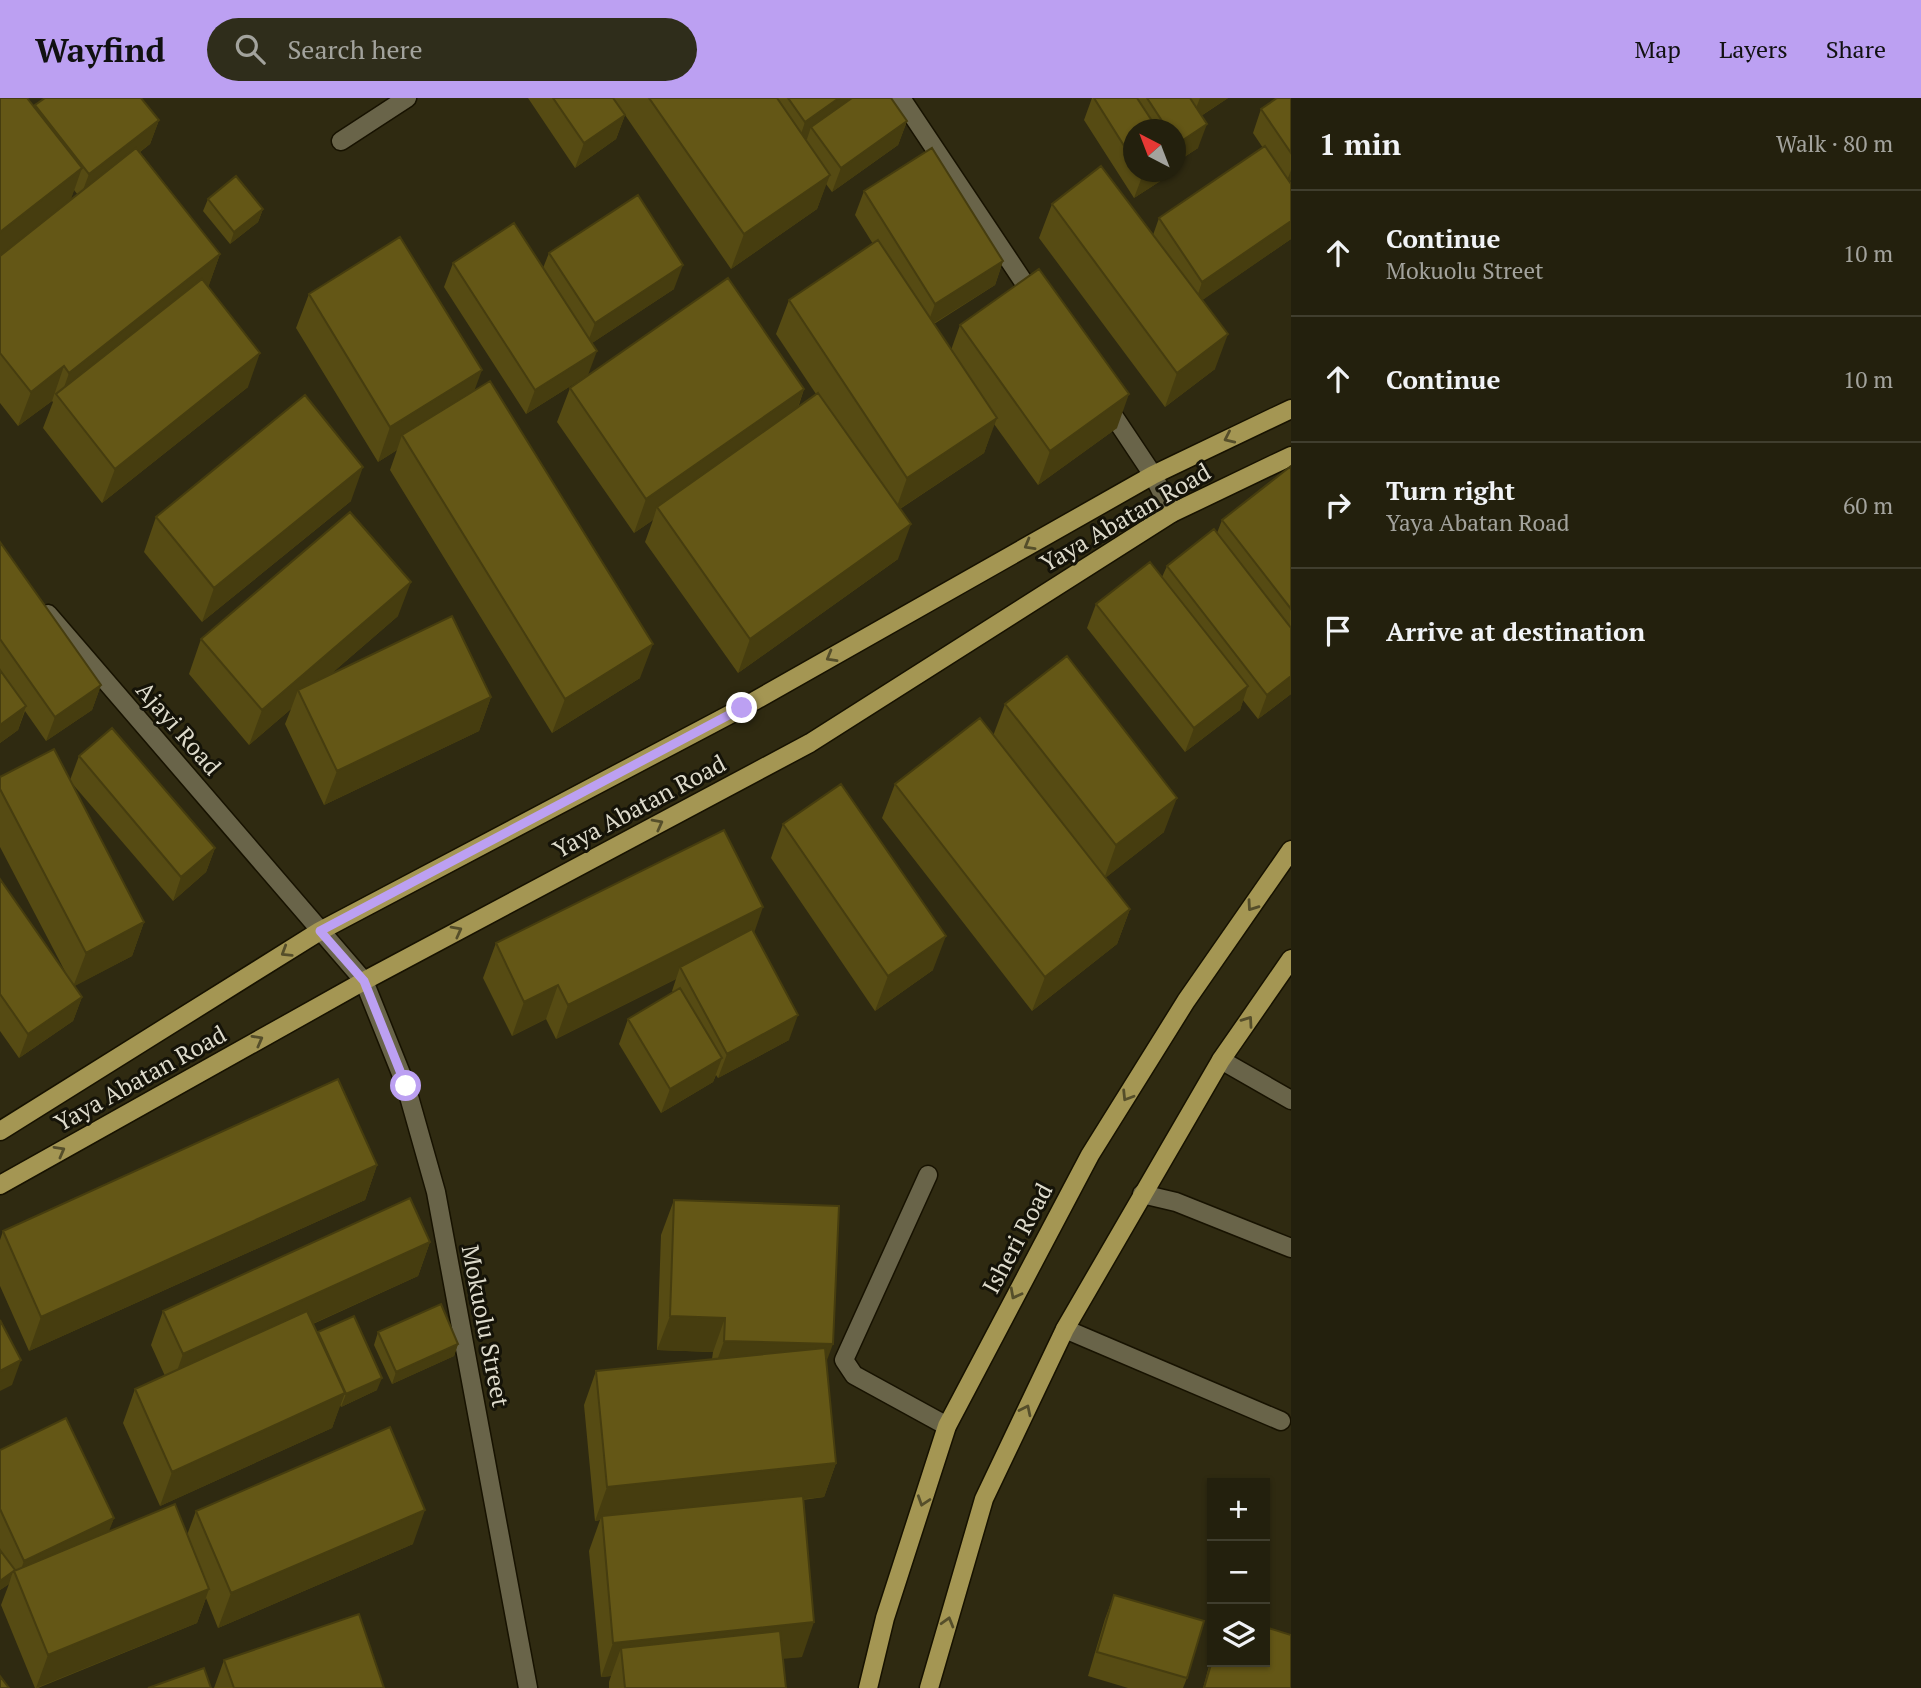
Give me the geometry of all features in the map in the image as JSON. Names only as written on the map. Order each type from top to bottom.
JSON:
[{"type":"main road","name":"Yaya Abatan Road","points":[[0,1131],[320,931],[742,708],[1153,475],[1291,409]]},
{"type":"main road","name":"Yaya Abatan Road","points":[[0,1185],[364,981],[810,743],[1172,513],[1291,456]]},
{"type":"main road","name":"Isheri Road","points":[[868,1688],[885,1618],[947,1426],[1090,1155],[1186,1001],[1291,850]]},
{"type":"main road","points":[[929,1688],[984,1499],[1065,1329],[1221,1060],[1291,959]]},
{"type":"street","points":[[341,141],[407,98]]},
{"type":"street","points":[[901,98],[1046,315]]},
{"type":"street","points":[[1092,383],[1153,475],[1172,513]]},
{"type":"street","name":"Ajayi Road","points":[[36,600],[364,981]]},
{"type":"street","name":"Mokuolu Street","points":[[364,981],[406,1086],[436,1192],[528,1688]]},
{"type":"street","points":[[1221,1060],[1291,1100]]},
{"type":"street","points":[[928,1175],[844,1360],[854,1375],[947,1426]]},
{"type":"street","points":[[1142,1194],[1176,1202],[1291,1248]]},
{"type":"street","points":[[1065,1329],[1281,1421]]},
{"type":"building","points":[[0,98],[27,98],[82,168],[0,232]]},
{"type":"building","points":[[45,98],[141,98],[159,120],[89,174],[35,105]]},
{"type":"building","points":[[553,98],[613,98],[625,115],[584,143]]},
{"type":"building","points":[[649,98],[777,98],[830,175],[744,234]]},
{"type":"building","points":[[788,98],[839,98],[805,122]]},
{"type":"building","points":[[852,98],[891,98],[907,121],[841,168],[811,127]]},
{"type":"building","points":[[1094,98],[1137,98],[1151,119],[1123,119],[1123,144]]},
{"type":"building","points":[[1147,98],[1190,98],[1207,124],[1186,138],[1186,119],[1161,119]]},
{"type":"building","points":[[1277,98],[1291,98],[1291,153],[1261,109]]},
{"type":"building","points":[[1265,146],[1291,184],[1291,221],[1202,282],[1159,218]]},
{"type":"building","points":[[136,148],[220,254],[69,373],[64,366],[31,392],[0,353],[0,256]]},
{"type":"building","points":[[932,148],[1003,261],[935,304],[864,191]]},
{"type":"building","points":[[1101,166],[1228,334],[1177,373],[1052,204]]},
{"type":"building","points":[[236,176],[263,209],[234,232],[208,199]]},
{"type":"building","points":[[638,195],[683,265],[595,323],[549,253]]},
{"type":"building","points":[[514,223],[597,351],[535,390],[453,263]]},
{"type":"building","points":[[400,237],[482,370],[390,427],[309,294]]},
{"type":"building","points":[[878,240],[997,418],[907,478],[789,300]]},
{"type":"building","points":[[1039,269],[1129,394],[1050,451],[960,325]]},
{"type":"building","points":[[728,278],[804,389],[646,499],[570,388]]},
{"type":"building","points":[[202,279],[260,353],[115,469],[56,394]]},
{"type":"building","points":[[490,381],[653,644],[565,699],[402,435]]},
{"type":"building","points":[[818,393],[911,524],[750,639],[657,507]]},
{"type":"building","points":[[305,395],[363,467],[214,588],[156,517]]},
{"type":"building","points":[[1291,466],[1291,609],[1222,520]]},
{"type":"building","points":[[350,512],[411,582],[262,710],[201,639]]},
{"type":"building","points":[[1214,529],[1291,628],[1291,676],[1267,695],[1167,566]]},
{"type":"building","points":[[0,542],[101,685],[55,717],[0,639]]},
{"type":"building","points":[[1150,562],[1248,686],[1194,728],[1096,604]]},
{"type":"building","points":[[452,616],[491,697],[337,771],[298,690]]},
{"type":"building","points":[[1067,656],[1177,798],[1116,845],[1005,704]]},
{"type":"building","points":[[0,670],[26,706],[0,725]]},
{"type":"building","points":[[980,718],[1130,909],[1045,977],[895,784]]},
{"type":"building","points":[[112,728],[215,848],[181,877],[79,756]]},
{"type":"building","points":[[54,749],[144,922],[86,953],[0,789],[0,777]]},
{"type":"building","points":[[841,784],[946,936],[888,976],[783,824]]},
{"type":"building","points":[[724,830],[763,907],[568,1005],[558,985],[524,1002],[496,943]]},
{"type":"building","points":[[0,879],[82,997],[28,1034],[0,994]]},
{"type":"building","points":[[752,929],[798,1015],[727,1054],[680,967]]},
{"type":"building","points":[[680,988],[722,1058],[670,1089],[628,1019]]},
{"type":"building","points":[[338,1079],[377,1165],[41,1317],[3,1231]]},
{"type":"building","points":[[410,1198],[430,1242],[183,1354],[163,1311]]},
{"type":"building","points":[[674,1200],[839,1206],[833,1344],[724,1341],[725,1318],[670,1316]]},
{"type":"building","points":[[441,1304],[458,1344],[396,1372],[378,1332]]},
{"type":"building","points":[[307,1311],[345,1393],[172,1472],[135,1389]]},
{"type":"building","points":[[354,1316],[382,1378],[346,1394],[318,1332]]},
{"type":"building","points":[[0,1320],[21,1360],[0,1371]]},
{"type":"building","points":[[825,1348],[836,1463],[607,1487],[596,1371]]},
{"type":"building","points":[[66,1418],[114,1518],[24,1561],[0,1509],[0,1450]]},
{"type":"building","points":[[390,1427],[425,1510],[231,1593],[196,1511]]},
{"type":"building","points":[[803,1496],[814,1622],[613,1643],[602,1516]]},
{"type":"building","points":[[175,1504],[209,1589],[48,1655],[14,1571]]},
{"type":"building","points":[[0,1550],[15,1570],[0,1581]]},
{"type":"building","points":[[1114,1595],[1204,1621],[1187,1678],[1097,1652]]},
{"type":"building","points":[[359,1614],[384,1688],[234,1688],[224,1660]]},
{"type":"building","points":[[1270,1629],[1291,1635],[1291,1688],[1204,1688],[1210,1667],[1270,1667]]},
{"type":"building","points":[[780,1631],[786,1688],[625,1688],[621,1648]]},
{"type":"building","points":[[204,1668],[211,1688],[148,1688]]},
{"type":"building","points":[[0,1676],[9,1688],[0,1688]]},
{"type":"route","points":[[406,1086],[364,981],[320,931],[742,708]]}]
